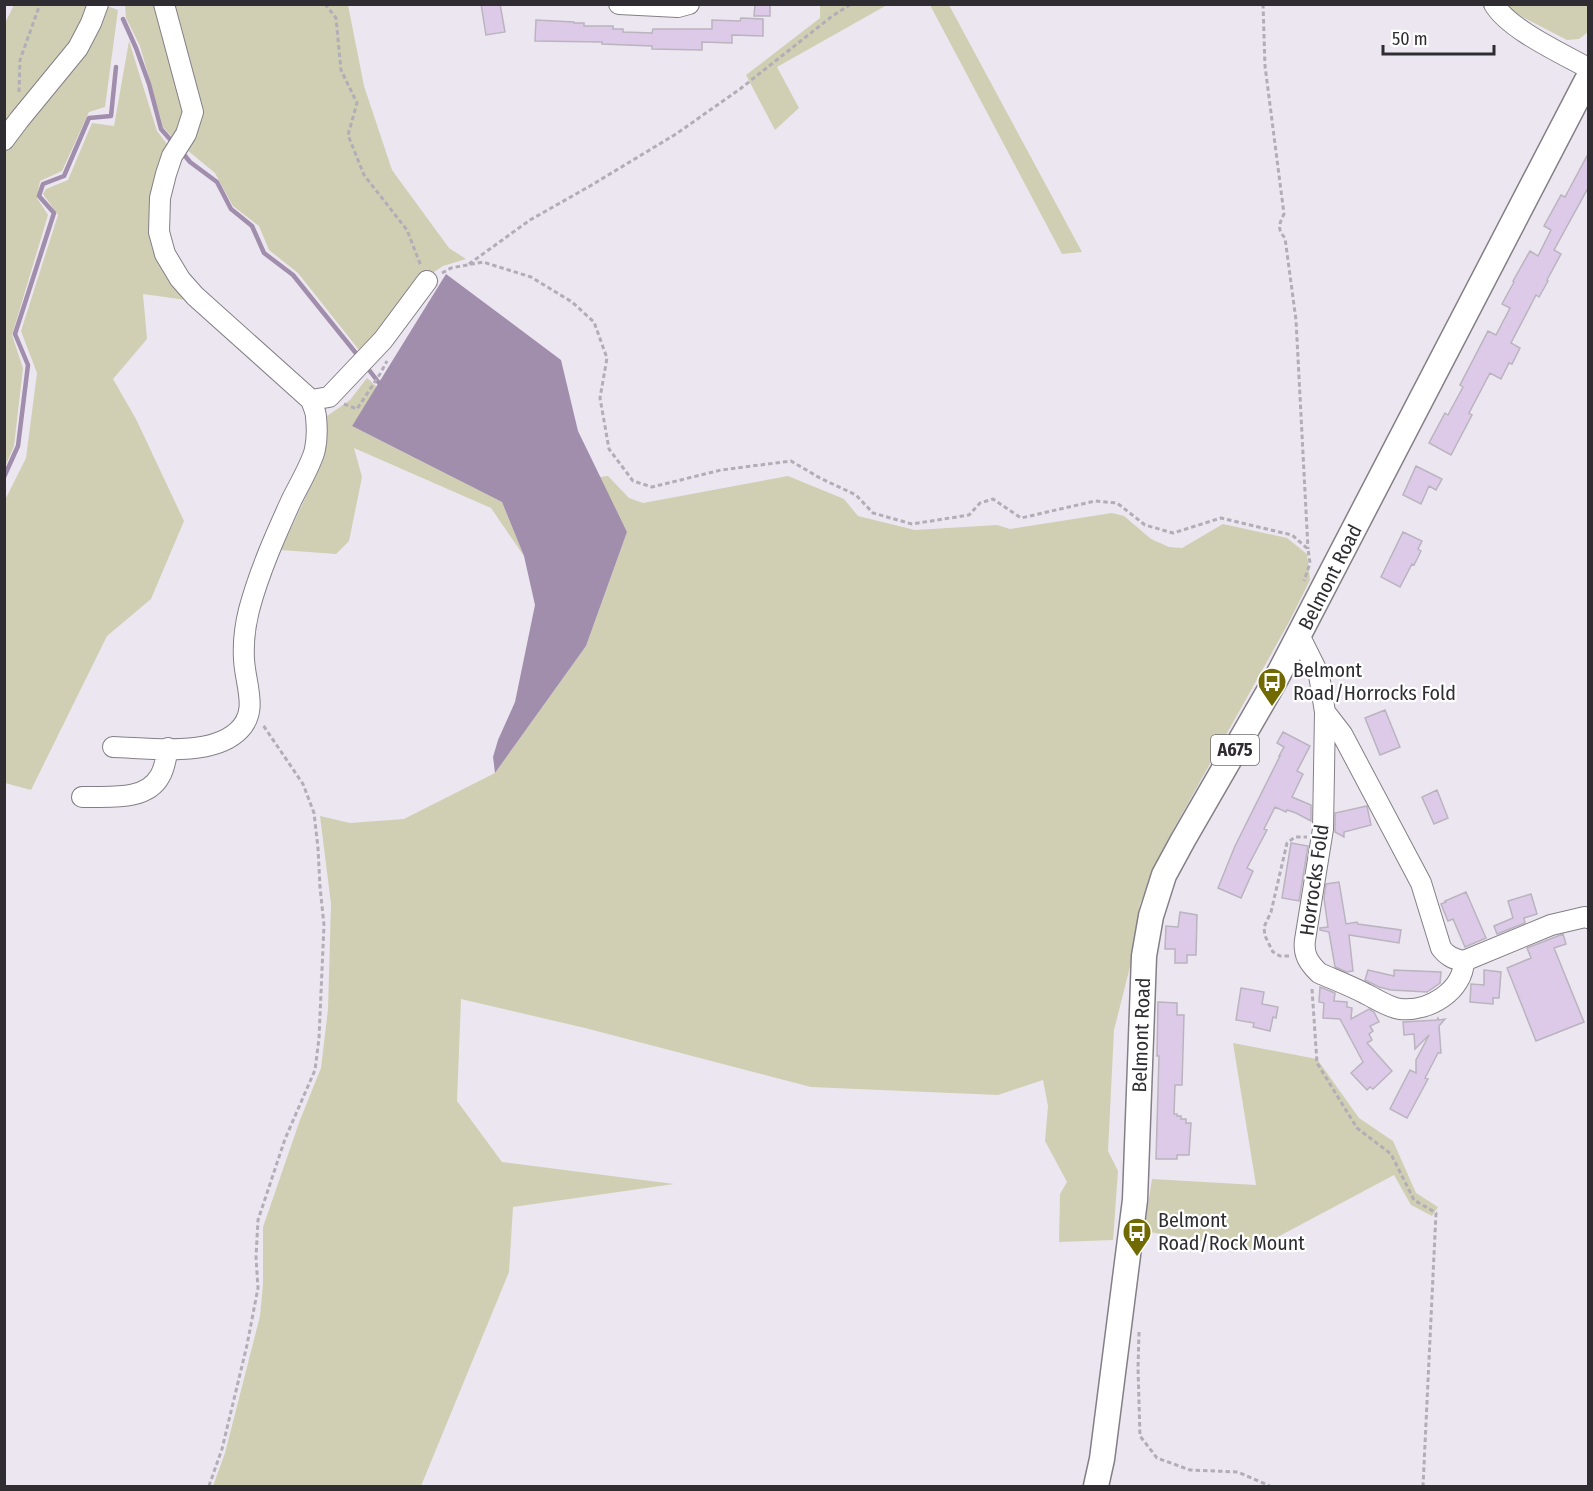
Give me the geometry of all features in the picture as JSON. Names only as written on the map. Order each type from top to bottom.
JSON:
[{"type":"main road","name":"Belmont Road","points":[[1096,1486],[1102,1459],[1135,1200],[1144,956],[1151,916],[1164,875],[1277,677],[1588,78]]},
{"type":"street","points":[[4,140],[78,48],[98,4]]},
{"type":"street","points":[[164,4],[194,112],[183,139],[172,156],[160,198],[159,232],[165,254],[180,279],[195,296],[299,391],[320,398]]},
{"type":"street","points":[[619,4],[678,7],[689,4]]},
{"type":"street","points":[[1494,4],[1505,19],[1516,28],[1588,68]]},
{"type":"street","points":[[113,747],[190,749],[211,746],[238,732],[247,720],[251,705],[243,641],[250,609],[261,574],[286,512],[315,451],[316,417],[320,398],[383,340],[427,281]]},
{"type":"street","name":"Horrocks Fold","points":[[1299,635],[1319,675],[1325,712],[1323,829],[1304,948],[1311,962]]},
{"type":"street","name":"Horrocks Fold","points":[[1325,712],[1342,734],[1421,883],[1441,948],[1454,959],[1464,960]]},
{"type":"street","points":[[82,797],[138,794],[148,789],[161,774],[168,748]]},
{"type":"street","points":[[1311,962],[1319,973],[1398,1010],[1410,1009],[1439,1000],[1450,992],[1463,969],[1464,960],[1551,925],[1588,918]]},
{"type":"path","points":[[19,120],[20,60],[40,4]]},
{"type":"path","points":[[326,4],[336,18],[341,70],[357,103],[348,135],[364,175],[407,230],[427,281],[451,268],[483,262],[531,277],[572,302],[594,322],[607,358],[600,398],[609,448],[633,481],[652,487],[721,470],[791,462],[856,495],[873,513],[912,524],[969,515],[980,503],[993,499],[1021,518],[1095,501],[1117,503],[1145,525],[1173,534],[1221,518],[1292,535],[1308,549]]},
{"type":"path","points":[[468,265],[530,220],[676,134],[740,89],[831,17],[851,4]]},
{"type":"path","points":[[1263,4],[1265,66],[1284,214],[1279,224],[1280,232],[1285,238],[1296,320],[1310,563],[1303,584]]},
{"type":"path","points":[[320,398],[357,409],[380,374]]},
{"type":"path","points":[[209,1486],[222,1449],[247,1346],[258,1288],[256,1257],[258,1220],[285,1139],[315,1070],[319,1038],[324,925],[314,813],[303,784],[251,705]]},
{"type":"path","points":[[1321,837],[1295,837],[1287,843],[1271,912],[1264,927],[1265,936],[1273,952],[1280,956],[1291,956],[1311,962],[1317,1063],[1357,1128],[1391,1154],[1414,1200],[1436,1214],[1423,1486]]},
{"type":"path","points":[[1139,1322],[1140,1436],[1157,1458],[1190,1470],[1238,1472],[1270,1486]]},
{"type":"green space","points":[[154,4],[161,6],[189,110],[173,138],[163,127],[140,46],[126,18],[125,5]]},
{"type":"green space","points":[[14,5],[91,5],[70,46],[5,128],[5,23]]},
{"type":"green space","points":[[104,5],[118,10],[105,107],[89,112],[62,171],[40,181],[37,198],[48,215],[12,335],[23,368],[14,446],[5,467],[5,152]]},
{"type":"green space","points":[[168,5],[348,5],[364,86],[392,170],[449,248],[466,259],[443,266],[419,282],[363,355],[298,273],[269,250],[259,226],[233,206],[215,173],[186,149],[194,138]]},
{"type":"green space","points":[[820,5],[887,5],[777,67],[799,108],[775,130],[746,75],[820,18]]},
{"type":"green space","points":[[930,5],[949,5],[1082,252],[1062,254]]},
{"type":"green space","points":[[1507,5],[1588,5],[1588,32],[1579,39],[1567,40],[1517,14]]},
{"type":"green space","points":[[129,41],[157,131],[170,148],[155,212],[186,300],[143,294],[147,339],[113,379],[136,419],[184,521],[151,599],[107,636],[31,790],[5,783],[4,502],[26,458],[37,373],[21,331],[58,215],[43,194],[46,189],[68,180],[92,123],[114,126]]},
{"type":"green space","points":[[367,378],[377,387],[352,426],[502,502],[524,556],[491,508],[354,448],[362,477],[349,541],[336,554],[281,550],[322,462],[327,416],[350,400]]},
{"type":"green space","points":[[608,476],[629,498],[643,503],[788,476],[844,499],[858,516],[915,530],[997,525],[1010,529],[1112,513],[1124,516],[1151,539],[1169,547],[1182,548],[1223,524],[1287,538],[1307,554],[1310,580],[1173,830],[1140,904],[1131,963],[1114,1030],[1108,1151],[1118,1171],[1113,1240],[1059,1242],[1060,1194],[1067,1182],[1045,1141],[1048,1106],[1043,1080],[998,1095],[811,1087],[585,1028],[461,999],[457,1101],[502,1162],[674,1184],[513,1207],[509,1272],[421,1486],[213,1486],[225,1453],[260,1316],[263,1284],[263,1227],[300,1120],[321,1068],[328,1009],[331,904],[320,816],[350,823],[404,819],[495,773],[586,646],[627,532],[600,477]]},
{"type":"green space","points":[[1233,1043],[1317,1059],[1359,1118],[1393,1141],[1416,1193],[1438,1207],[1432,1216],[1411,1205],[1394,1175],[1253,1250],[1144,1231],[1152,1179],[1256,1185]]},
{"type":"shaded area","points":[[446,274],[561,360],[578,431],[627,532],[586,646],[495,773],[493,757],[515,702],[535,605],[524,556],[502,502],[352,426]]},
{"type":"building","points":[[481,4],[500,4],[505,32],[486,35]]},
{"type":"building","points":[[755,4],[770,4],[770,16],[754,16]]},
{"type":"building","points":[[741,18],[763,19],[763,36],[732,35],[732,43],[702,42],[702,50],[652,49],[652,46],[602,44],[602,42],[535,41],[536,20],[584,23],[584,26],[613,26],[613,29],[623,29],[623,32],[652,33],[653,29],[712,29],[712,20],[740,21]]},
{"type":"building","points":[[1588,154],[1588,188],[1554,250],[1561,254],[1548,281],[1539,297],[1536,295],[1511,343],[1520,348],[1501,379],[1490,373],[1451,455],[1429,443],[1445,413],[1448,415],[1463,387],[1460,385],[1488,331],[1496,335],[1510,308],[1502,304],[1513,281],[1530,251],[1538,256],[1551,230],[1544,226],[1561,195],[1565,197]]},
{"type":"building","points":[[1416,466],[1442,479],[1436,490],[1429,486],[1421,504],[1403,495]]},
{"type":"building","points":[[1403,532],[1422,541],[1418,549],[1421,551],[1400,587],[1381,577]]},
{"type":"building","points":[[1385,710],[1400,747],[1380,755],[1365,718]]},
{"type":"building","points":[[1283,732],[1310,746],[1297,771],[1303,774],[1292,797],[1311,805],[1311,821],[1296,813],[1275,807],[1264,829],[1267,830],[1247,868],[1253,871],[1241,898],[1218,888],[1235,846],[1284,747],[1277,743]]},
{"type":"building","points":[[1437,790],[1448,818],[1434,824],[1422,797]]},
{"type":"building","points":[[1367,806],[1371,825],[1344,832],[1344,837],[1335,832],[1335,813]]},
{"type":"building","points":[[1291,843],[1308,846],[1299,901],[1282,898]]},
{"type":"building","points":[[1339,882],[1346,924],[1357,922],[1401,930],[1399,943],[1349,935],[1353,971],[1347,972],[1335,967],[1329,932],[1320,930],[1320,928],[1328,927],[1324,898],[1326,884]]},
{"type":"building","points":[[1466,892],[1486,938],[1465,947],[1453,919],[1448,921],[1441,904]]},
{"type":"building","points":[[1531,894],[1537,914],[1524,918],[1525,923],[1497,934],[1494,926],[1513,918],[1508,901]]},
{"type":"building","points":[[1180,912],[1197,915],[1196,955],[1187,955],[1187,963],[1175,963],[1175,949],[1165,949],[1166,926],[1178,927]]},
{"type":"building","points":[[1563,934],[1566,944],[1554,948],[1584,1022],[1536,1041],[1507,968],[1531,958],[1527,948]]},
{"type":"building","points":[[1368,970],[1394,976],[1394,970],[1441,972],[1440,983],[1427,992],[1391,990],[1365,980]]},
{"type":"building","points":[[1484,970],[1501,972],[1499,998],[1493,998],[1493,1004],[1470,1002],[1471,984],[1484,985]]},
{"type":"building","points":[[1320,987],[1335,993],[1334,1001],[1347,1002],[1347,1007],[1352,1008],[1351,1019],[1369,1009],[1374,1012],[1379,1022],[1370,1026],[1373,1031],[1369,1034],[1372,1040],[1367,1043],[1392,1071],[1373,1089],[1370,1087],[1367,1090],[1351,1073],[1363,1062],[1340,1019],[1323,1018],[1324,1003],[1319,1002]]},
{"type":"building","points":[[1241,988],[1264,992],[1262,1004],[1278,1007],[1270,1031],[1253,1027],[1254,1023],[1236,1020]]},
{"type":"building","points":[[1158,1002],[1177,1003],[1177,1015],[1184,1015],[1182,1085],[1175,1085],[1174,1114],[1181,1116],[1181,1119],[1186,1119],[1186,1123],[1191,1123],[1189,1155],[1177,1155],[1177,1159],[1156,1159]]},
{"type":"building","points":[[1438,1018],[1439,1020],[1445,1019],[1439,1026],[1441,1053],[1438,1053],[1425,1078],[1428,1079],[1407,1118],[1390,1109],[1410,1070],[1416,1073],[1416,1060],[1429,1035],[1415,1049],[1414,1034],[1404,1035],[1403,1022],[1437,1020]]},
{"type":"waterway","points":[[123,19],[149,84],[161,129],[175,145]]},
{"type":"waterway","points":[[4,477],[18,446],[28,365],[15,334],[54,213],[39,196],[43,184],[64,176],[89,118],[111,116],[116,67]]},
{"type":"waterway","points":[[181,151],[190,162],[217,182],[231,209],[252,226],[264,253],[293,275],[359,357]]},
{"type":"waterway","points":[[366,366],[379,383]]},
{"type":"place","name":"Belmont Road/Horrocks Fold","points":[[1272,708]]},
{"type":"place","name":"Belmont Road/Rock Mount","points":[[1137,1258]]}]
